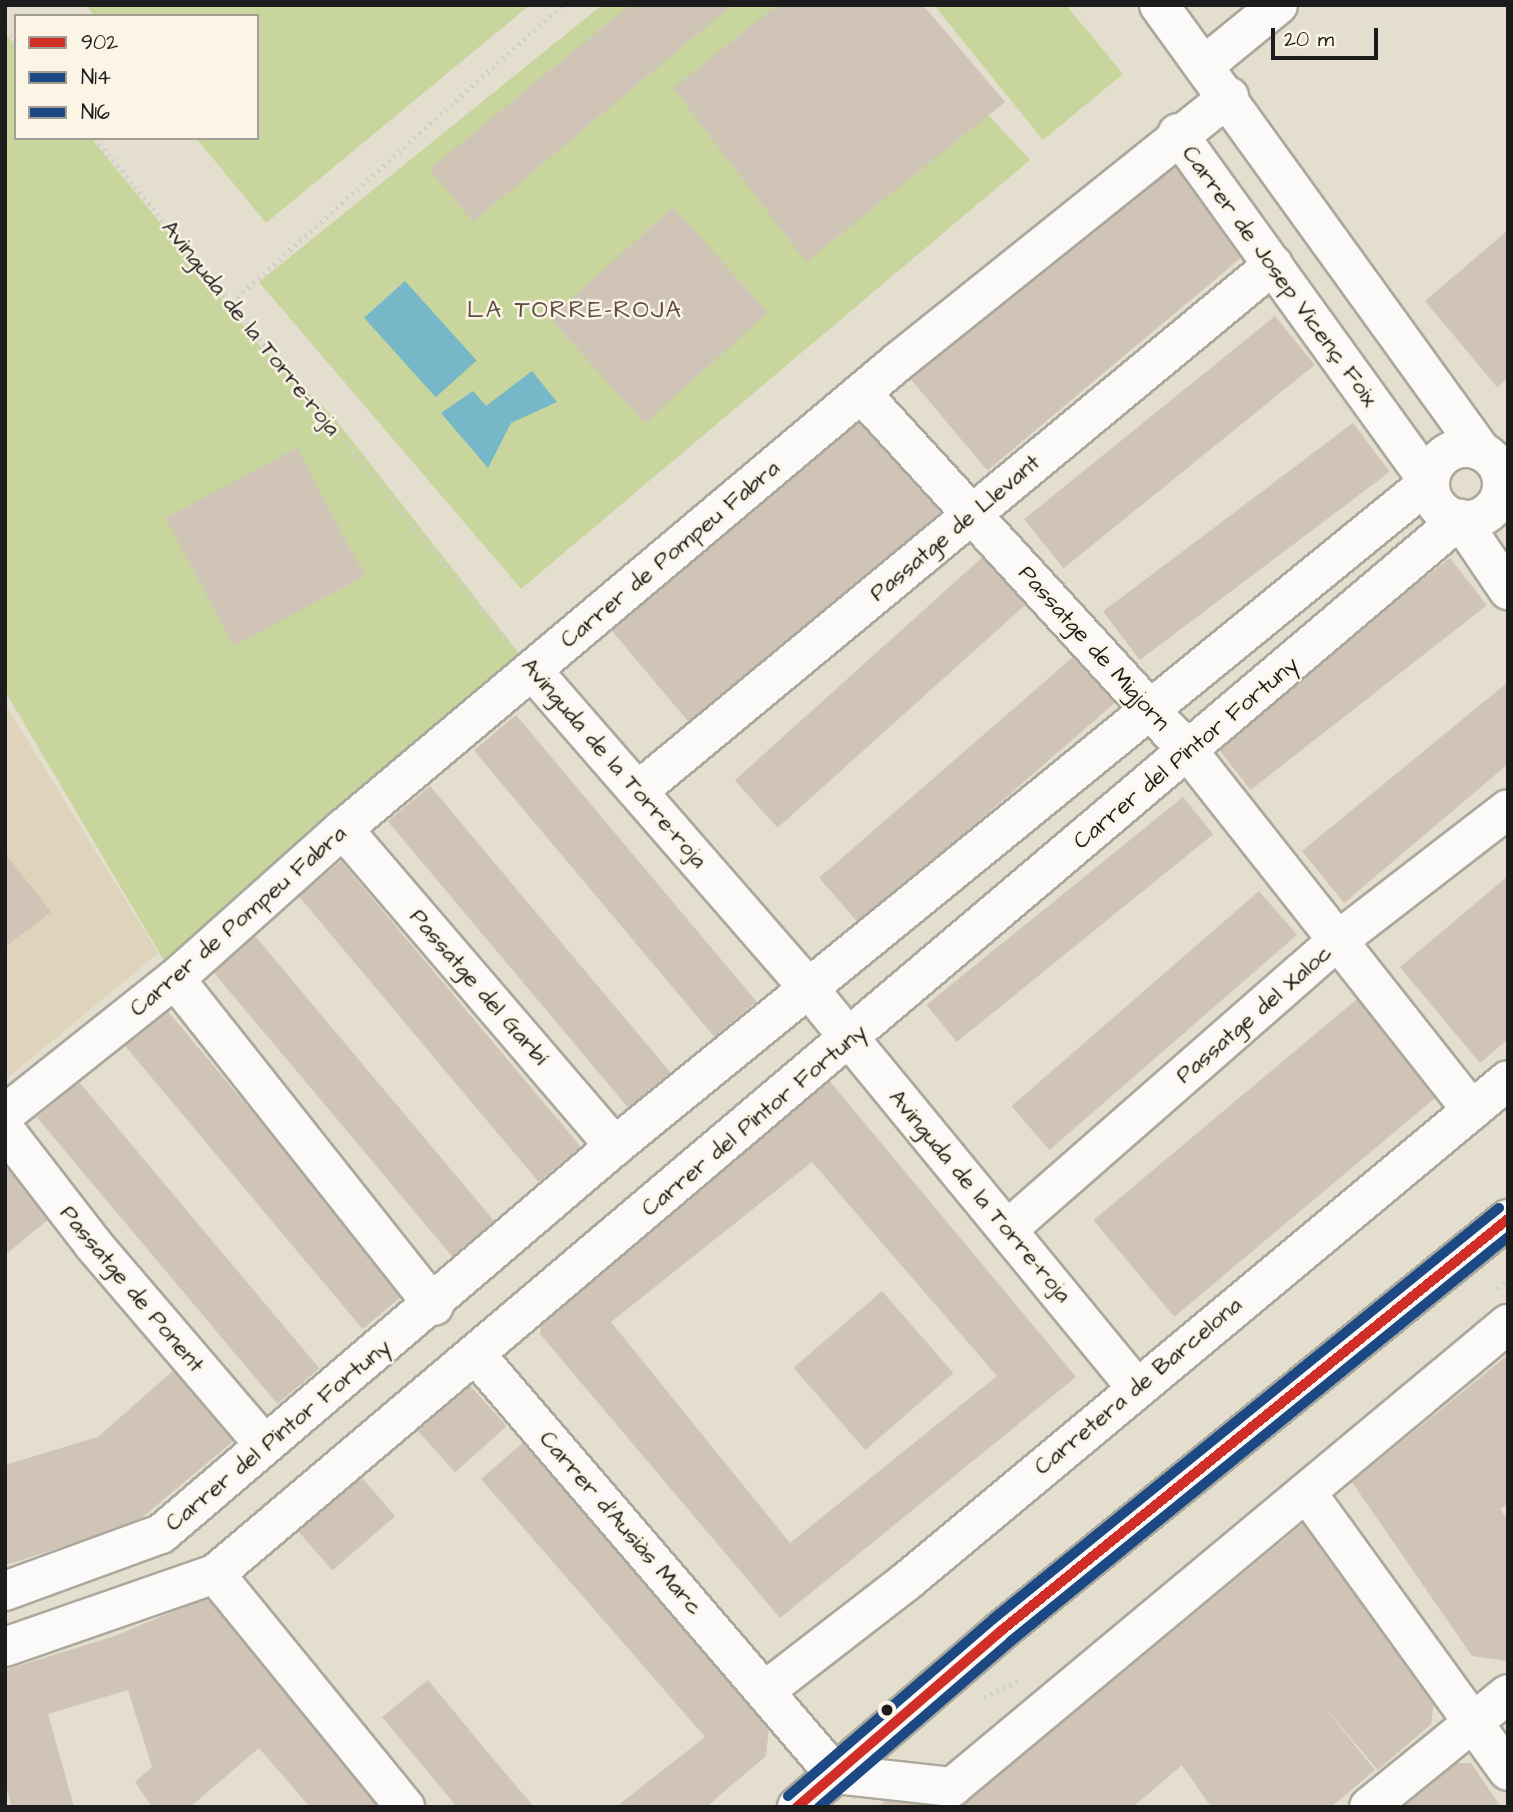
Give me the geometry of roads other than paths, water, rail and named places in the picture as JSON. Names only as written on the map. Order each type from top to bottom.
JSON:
[{"type":"street","points":[[1159,5],[1206,64],[1499,468],[1488,513],[1460,519]]},
{"type":"street","points":[[1206,64],[1278,5]]},
{"type":"street","name":"Carrer de Josep Vicenç Foix","points":[[1229,97],[1177,134],[1429,482]]},
{"type":"street","name":"Carrer de Pompeu Fabra","points":[[5,1114],[175,979],[342,829],[861,393],[1177,134]]},
{"type":"street","name":"Passatge de Llevant","points":[[638,791],[1273,265]]},
{"type":"street","name":"Passatge de Migjorn","points":[[861,393],[1188,751],[1336,942],[1472,1110]]},
{"type":"street","points":[[1499,468],[1450,451],[1435,464],[1429,482],[1441,511],[1460,519],[1508,590]]},
{"type":"street","name":"Carrer del Pintor Fortuny","points":[[5,1591],[161,1534],[264,1444],[434,1306],[615,1146],[809,989],[1148,706],[1429,482]]},
{"type":"street","name":"Carrer del Pintor Fortuny","points":[[5,1647],[215,1574],[1460,519]]},
{"type":"street","name":"Avinguda de la Torre-roja","points":[[532,670],[809,989],[1008,1228],[1135,1386]]},
{"type":"street","name":"Passatge del Xaloc","points":[[1008,1228],[1336,942],[1508,809]]},
{"type":"street","name":"Passatge del Garbí","points":[[342,829],[615,1146]]},
{"type":"street","points":[[175,979],[434,1306]]},
{"type":"street","name":"Carretera de Barcelona","points":[[766,1690],[907,1581],[1135,1386],[1508,1080]]},
{"type":"street","name":"Passatge de Ponent","points":[[5,1130],[93,1244],[264,1444]]},
{"type":"street","points":[[797,1807],[1002,1630],[1508,1219]]},
{"type":"street","points":[[835,1774],[952,1787],[1315,1505],[1508,1324]]},
{"type":"street","name":"Carrer d'Ausiàs Marc","points":[[475,1355],[766,1690],[835,1774]]},
{"type":"street","points":[[1315,1505],[1492,1746]]},
{"type":"street","points":[[215,1574],[405,1807]]},
{"type":"street","points":[[1369,1807],[1492,1746],[1508,1694]]},
{"type":"water","points":[[405,281],[477,361],[436,397],[364,318]]},
{"type":"water","points":[[532,371],[557,402],[511,423],[488,468],[441,413],[473,391],[486,406]]},
{"type":"district","name":"LA TORRE-ROJA","points":[[575,311]]}]
